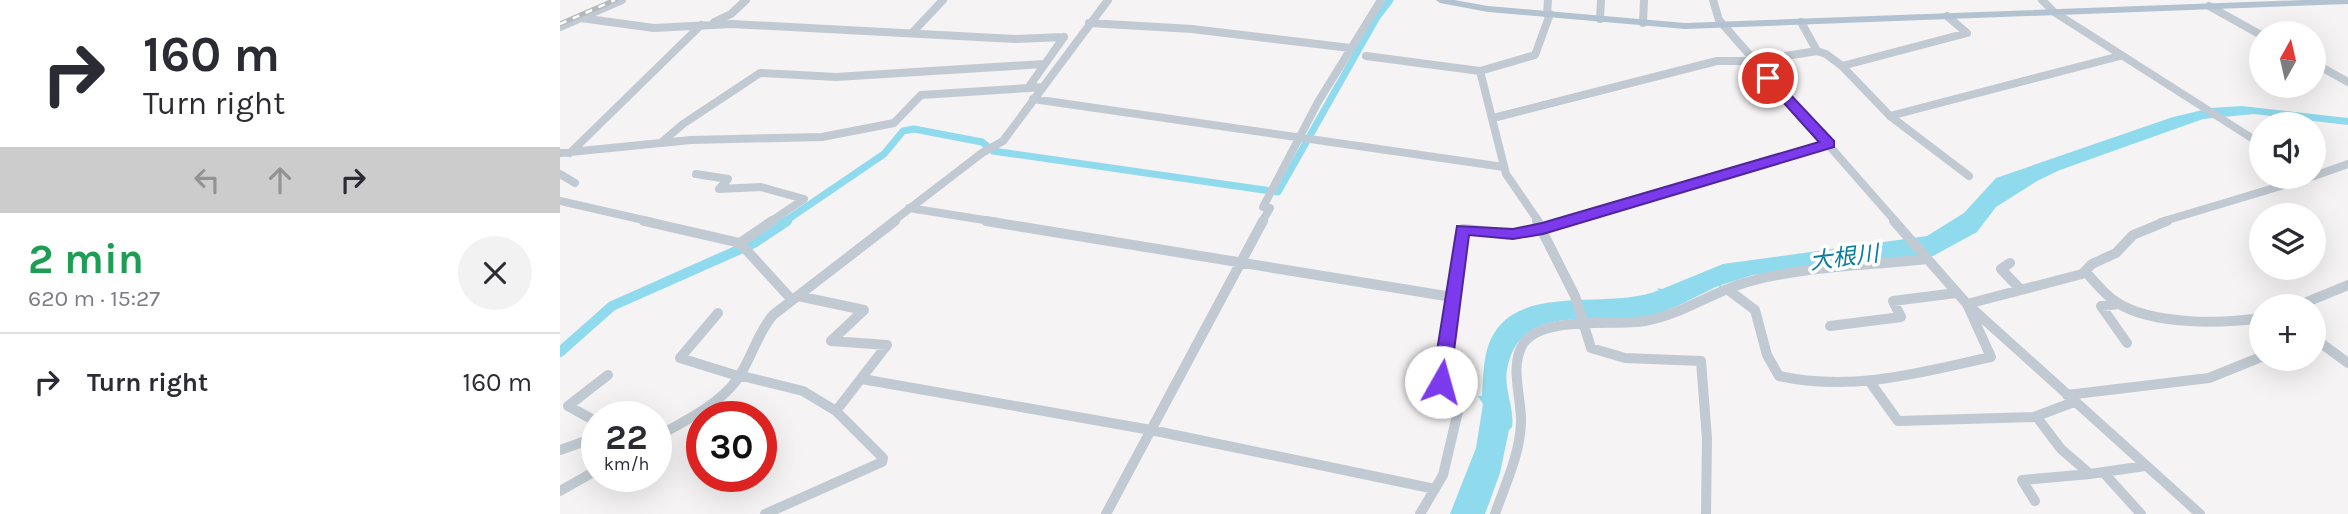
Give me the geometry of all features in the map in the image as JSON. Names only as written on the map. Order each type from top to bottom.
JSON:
[{"type":"main road","points":[[1440,0],[1472,7],[1643,23],[1724,25],[2348,1]]},
{"type":"street","points":[[560,27],[622,0]]},
{"type":"street","points":[[564,154],[705,24],[731,14],[746,0]]},
{"type":"street","points":[[912,33],[943,0]]},
{"type":"street","points":[[672,427],[711,404],[738,375],[760,330],[795,298],[909,208],[982,153],[1003,141],[1108,0]]},
{"type":"street","points":[[1106,514],[1270,208],[1263,207],[1275,182],[1350,48],[1381,0]]},
{"type":"street","points":[[1366,56],[1480,71],[1535,55],[1549,14],[1548,0]]},
{"type":"street","points":[[1600,19],[1601,0]]},
{"type":"street","points":[[1643,23],[1644,0]]},
{"type":"street","points":[[1713,0],[1724,25],[1753,61],[1829,144],[1956,293],[2200,514]]},
{"type":"street","points":[[2042,0],[2054,12],[2249,137]]},
{"type":"street","points":[[2209,6],[2249,28]]},
{"type":"street","points":[[1842,66],[1967,33],[1947,16]]},
{"type":"street","points":[[581,18],[654,28],[705,24],[1015,39],[1064,37],[1028,88]]},
{"type":"street","points":[[1801,22],[1817,51],[1842,66],[1890,116],[1969,176]]},
{"type":"street","points":[[1089,23],[1192,29],[1350,48]]},
{"type":"street","points":[[1493,118],[1717,61],[1753,61],[1817,51]]},
{"type":"street","points":[[1890,116],[2120,55]]},
{"type":"street","points":[[662,142],[683,124],[760,73],[836,77],[1044,64]]},
{"type":"street","points":[[2326,70],[2348,82]]},
{"type":"street","points":[[1480,71],[1504,167],[1543,229],[1574,296],[1587,341],[1600,354],[1701,361],[1707,439],[1706,514]]},
{"type":"street","points":[[564,154],[662,142],[822,137],[894,123],[921,95],[1042,87]]},
{"type":"street","points":[[1033,99],[1335,145],[1504,167]]},
{"type":"street","points":[[1420,514],[1435,489],[1450,453],[1463,390],[1442,387],[1441,382],[1462,229],[1513,234],[1543,229],[1829,144]]},
{"type":"street","points":[[2326,171],[2348,164]]},
{"type":"street","points":[[560,174],[575,183]]},
{"type":"street","points":[[696,174],[728,179],[719,189],[761,187],[804,199],[740,243]]},
{"type":"street","points":[[1967,304],[2085,271],[2099,260],[2116,253],[2133,235],[2149,226],[2270,189]]},
{"type":"street","points":[[560,201],[740,243],[795,298],[864,310],[831,341],[887,345],[836,411]]},
{"type":"street","points":[[909,208],[1451,297]]},
{"type":"street","points":[[1495,514],[1518,448],[1521,422],[1516,367],[1523,344],[1537,332],[1582,324],[1644,321],[1682,311],[1727,289],[1773,276],[1927,259]]},
{"type":"street","points":[[2010,262],[2001,269],[2021,290]]},
{"type":"street","points":[[2085,271],[2119,304],[2141,314],[2163,318],[2249,318]]},
{"type":"street","points":[[2326,294],[2348,285]]},
{"type":"street","points":[[1727,289],[1755,310],[1767,355],[1779,376],[1807,385],[1870,382],[1991,357],[1967,304]]},
{"type":"street","points":[[1830,326],[1901,317],[1893,301],[1956,293]]},
{"type":"street","points":[[2119,304],[2101,306],[2127,343]]},
{"type":"street","points":[[718,313],[680,358],[807,393],[827,402],[883,458],[882,462],[765,514]]},
{"type":"street","points":[[2326,347],[2348,363]]},
{"type":"street","points":[[1870,382],[1898,421],[2036,416],[2071,398],[2209,378],[2249,362]]},
{"type":"street","points":[[581,413],[568,406],[608,375]]},
{"type":"street","points":[[862,379],[1151,430],[1435,489]]},
{"type":"street","points":[[2036,416],[2062,449],[2097,473],[2141,514]]},
{"type":"street","points":[[560,450],[581,443]]},
{"type":"street","points":[[2035,501],[2022,481],[2145,466]]},
{"type":"street","points":[[560,491],[581,480]]},
{"type":"water","name":"大根川","points":[[2242,106],[2295,112],[2249,112],[2249,114],[2203,119],[2060,170],[1996,207],[1977,232],[1933,256],[1753,275],[1721,285],[1722,288],[1718,286],[1657,314],[1629,318],[1566,320],[1530,331],[1516,345],[1508,365],[1512,427],[1509,430],[1500,473],[1485,514],[1450,514],[1476,448],[1483,404],[1478,396],[1482,396],[1486,354],[1496,330],[1513,314],[1559,301],[1637,296],[1659,290],[1657,288],[1662,289],[1723,264],[1927,236],[1964,213],[1996,178],[2173,117],[2211,108]]},
{"type":"water","name":"大根川","points":[[2326,116],[2348,118],[2348,125],[2326,122]]},
{"type":"waterway","points":[[784,222],[884,154],[903,131],[914,129],[982,142],[993,151],[1278,192],[1377,17],[1390,0]]},
{"type":"waterway","points":[[560,352],[612,306],[754,243],[787,221]]},
{"type":"railway","points":[[560,24],[615,0]]},
{"type":"route","points":[[1441,382],[1462,229],[1513,234],[1543,229],[1829,144],[1768,78]]}]
